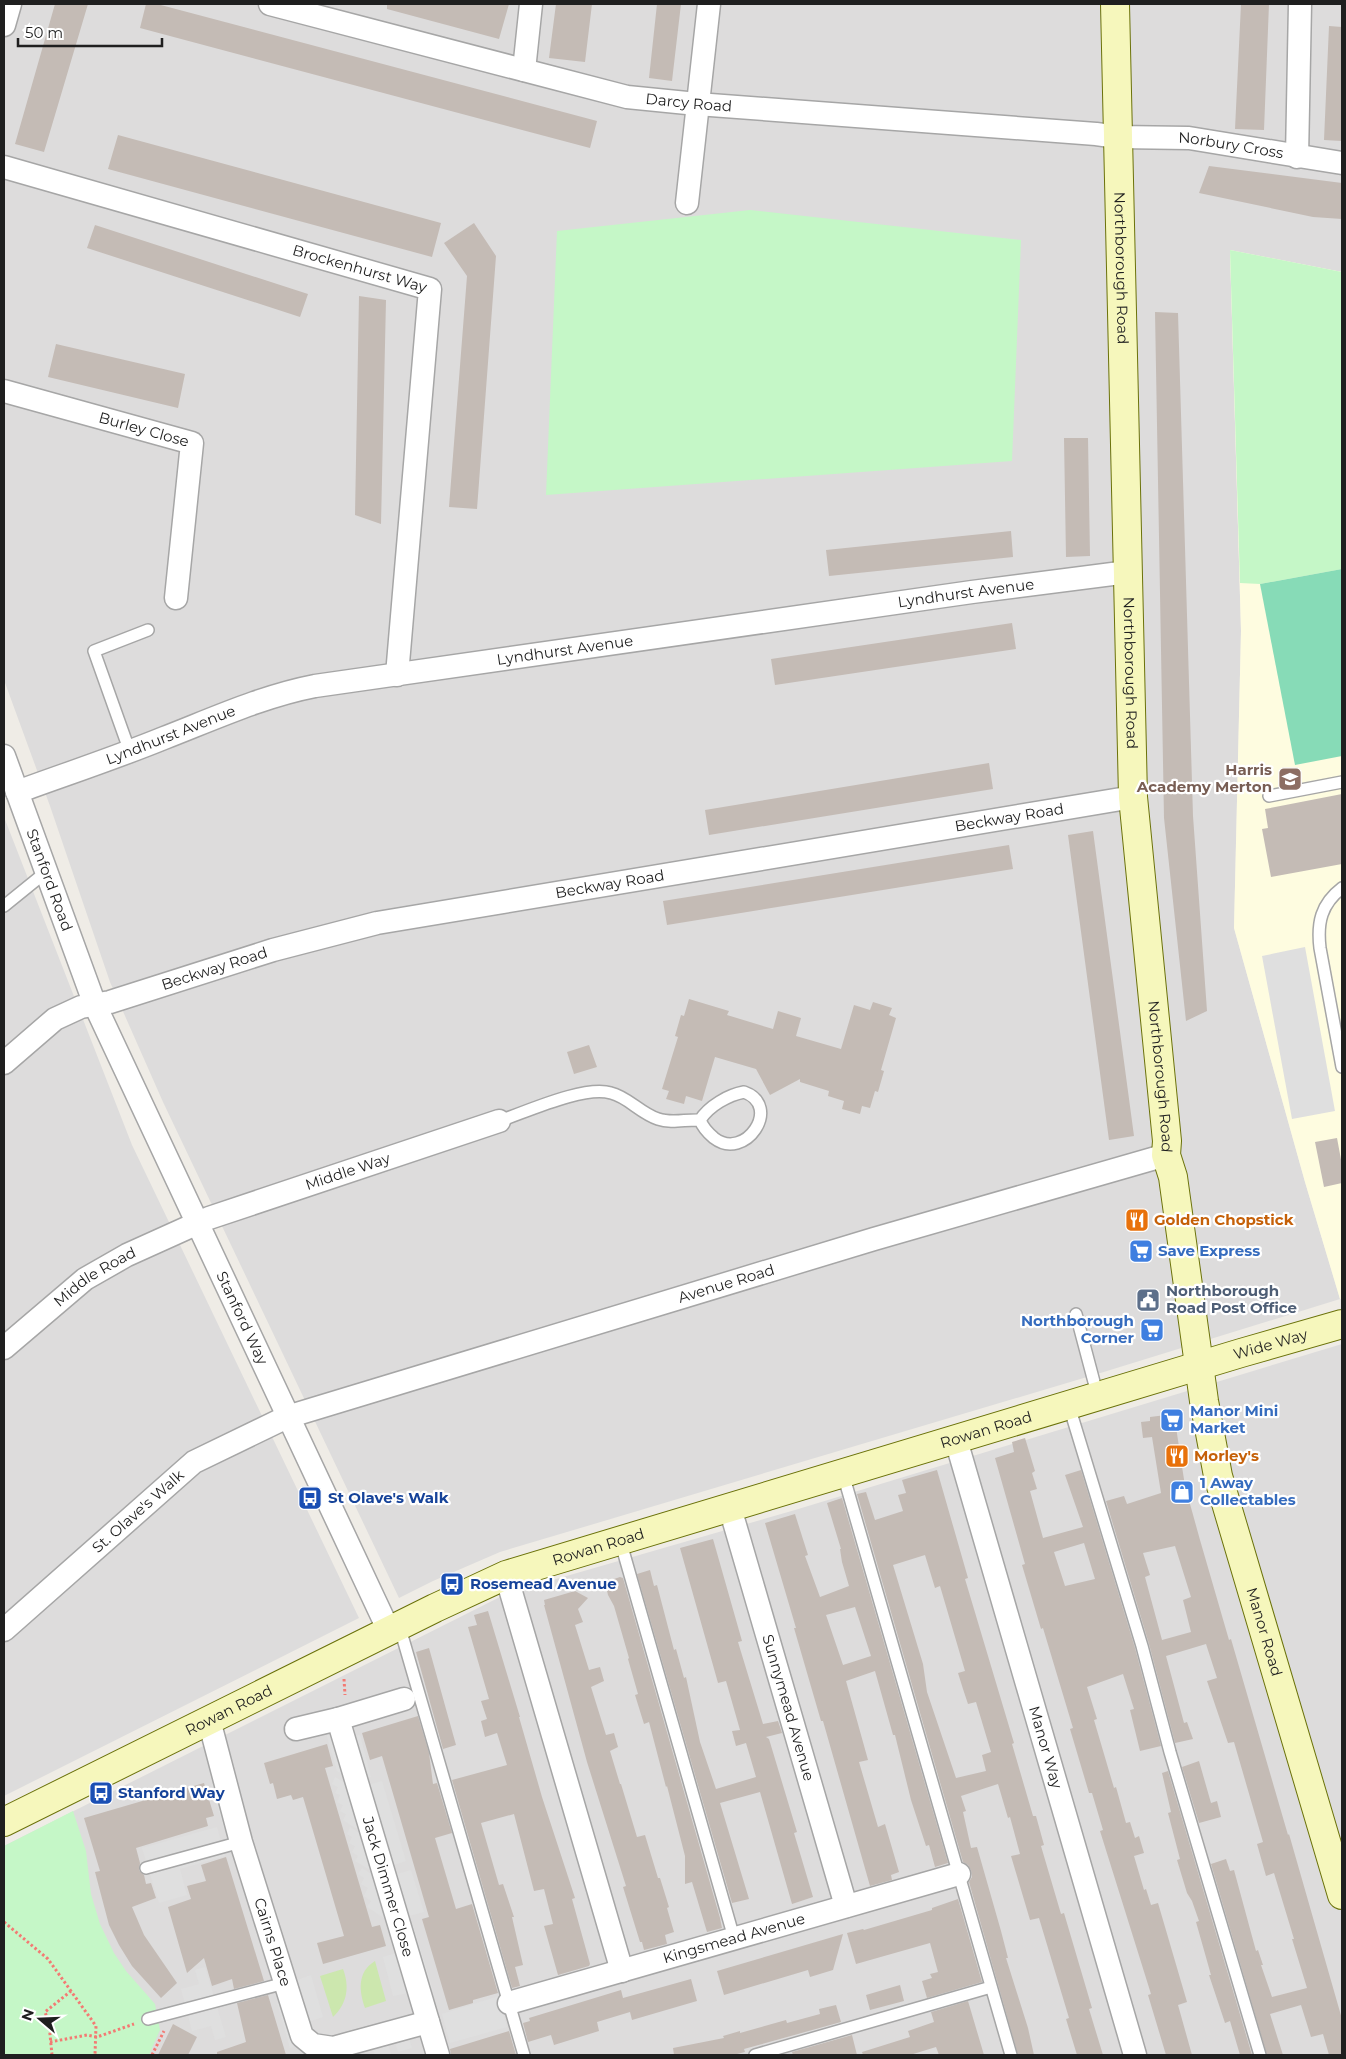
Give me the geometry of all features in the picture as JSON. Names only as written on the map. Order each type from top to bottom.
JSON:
[{"type":"main road","name":"Northborough Road","points":[[1115,4],[1133,797],[1167,1141],[1166,1155],[1173,1177],[1199,1366]]},
{"type":"main road","name":"Wide Way","points":[[1199,1366],[1342,1324]]},
{"type":"main road","name":"Rowan Road","points":[[6,1817],[209,1720],[394,1628],[506,1576],[1199,1366]]},
{"type":"main road","name":"Manor Road","points":[[1199,1366],[1218,1476],[1342,1895]]},
{"type":"street","points":[[4,25],[10,4]]},
{"type":"street","name":"Darcy Road","points":[[270,4],[611,94],[697,104],[1118,137]]},
{"type":"street","points":[[524,70],[531,4]]},
{"type":"street","points":[[687,202],[709,4]]},
{"type":"street","points":[[1297,157],[1300,4]]},
{"type":"street","name":"Norbury Cross","points":[[1118,137],[1189,138],[1342,163]]},
{"type":"street","name":"Brockenhurst Way","points":[[4,167],[430,289],[396,675]]},
{"type":"street","name":"Burley Close","points":[[4,391],[192,443],[176,598]]},
{"type":"street","name":"Lyndhurst Avenue","points":[[17,792],[297,689],[766,621],[1128,572]]},
{"type":"street","name":"Stanford Road","points":[[4,760],[95,1005]]},
{"type":"street","name":"Beckway Road","points":[[4,1063],[56,1019],[81,1007],[110,1002],[273,950],[377,922],[1133,797]]},
{"type":"street","name":"Stanford Way","points":[[95,1005],[287,1417],[394,1628]]},
{"type":"street","name":"Middle Way","points":[[198,1224],[223,1213],[499,1121]]},
{"type":"street","name":"Avenue Road","points":[[287,1417],[883,1236],[1166,1155]]},
{"type":"street","name":"Middle Road","points":[[4,1348],[84,1279],[126,1256],[198,1224]]},
{"type":"street","name":"St. Olave's Walk","points":[[4,1630],[194,1462],[287,1417]]},
{"type":"street","name":"Manor Way","points":[[956,1440],[1135,2055]]},
{"type":"street","name":"Sunnymead Avenue","points":[[730,1508],[846,1906]]},
{"type":"street","points":[[506,1576],[622,1971]]},
{"type":"street","points":[[296,1730],[404,1699]]},
{"type":"street","name":"Jack Dimmer Close","points":[[338,1719],[438,2055]]},
{"type":"street","name":"Cairns Place","points":[[209,1720],[241,1842],[298,2027],[312,2050],[342,2047],[428,2022]]},
{"type":"street","name":"Kingsmead Avenue","points":[[508,2003],[959,1874]]},
{"type":"lane","points":[[130,752],[94,651],[148,630]]},
{"type":"lane","points":[[1269,796],[1342,782]]},
{"type":"lane","points":[[4,906],[46,872]]},
{"type":"lane","points":[[1342,888],[1322,911],[1318,928],[1342,1067]]},
{"type":"lane","points":[[499,1121],[592,1091],[610,1092],[622,1097],[647,1114],[668,1122],[700,1120]]},
{"type":"lane","points":[[744,1092],[756,1100],[761,1114],[760,1120],[749,1136],[743,1142],[736,1144],[727,1144],[717,1140],[702,1126],[700,1120],[713,1106],[744,1092]]},
{"type":"lane","points":[[1076,1314],[1098,1397]]},
{"type":"lane","points":[[1069,1406],[1142,1646],[1170,1752],[1260,2055]]},
{"type":"lane","points":[[843,1474],[1011,2055]]},
{"type":"lane","points":[[620,1540],[734,1938]]},
{"type":"lane","points":[[394,1628],[524,2055]]},
{"type":"lane","points":[[146,1868],[241,1842]]},
{"type":"lane","points":[[148,2019],[285,1983]]},
{"type":"lane","points":[[755,2055],[991,1987]]},
{"type":"path","points":[[338,1719],[345,1706],[342,1654]]},
{"type":"path","points":[[4,1922],[48,1959],[96,2026],[96,2055]]},
{"type":"path","points":[[52,2055],[49,2024],[45,2012],[71,1991]]},
{"type":"path","points":[[50,2042],[87,2035],[97,2036],[148,2019]]},
{"type":"shaded area","points":[[4,4],[1342,4],[1342,272],[1230,251],[1241,631],[1234,928],[1305,1182],[1340,1299],[1107,1371],[500,1552],[399,1598],[163,1102],[110,982],[50,806],[4,680]]},
{"type":"shaded area","name":"Harris Academy Merton","points":[[1230,250],[1342,272],[1342,1299],[1340,1299],[1305,1182],[1234,928],[1241,631]]},
{"type":"shaded area","points":[[4,817],[132,1145],[359,1618],[4,1796]]},
{"type":"shaded area","points":[[1305,947],[1335,1111],[1292,1119],[1262,956]]},
{"type":"shaded area","points":[[1342,1344],[1342,2055],[4,2055],[4,1846],[500,1597],[795,1510]]},
{"type":"shaded area","points":[[326,1733],[333,1737],[344,1775],[337,1771]]},
{"type":"shaded area","points":[[360,1735],[371,1777],[366,1779],[354,1736]]},
{"type":"shaded area","points":[[335,1777],[347,1784],[360,1831],[343,1820],[346,1814],[340,1811],[343,1805],[337,1802],[340,1795],[335,1793],[338,1787],[332,1784]]},
{"type":"shaded area","points":[[382,1781],[406,1861],[391,1866],[368,1785]]},
{"type":"shaded area","points":[[218,1782],[231,1826],[224,1829],[211,1785]]},
{"type":"shaded area","points":[[217,1827],[225,1856],[180,1869],[187,1895],[159,1903],[142,1848]]},
{"type":"shaded area","points":[[350,1827],[361,1834],[372,1871],[355,1861],[358,1856],[352,1852],[355,1846],[349,1843],[352,1837],[347,1834]]},
{"type":"shaded area","points":[[362,1868],[373,1875],[387,1920],[367,1907],[371,1901],[364,1896],[368,1888],[361,1884],[364,1878],[358,1874]]},
{"type":"shaded area","points":[[411,1870],[424,1912],[405,1917],[394,1875]]},
{"type":"shaded area","points":[[413,1925],[433,1990],[427,1992],[407,1926]]},
{"type":"shaded area","points":[[396,1953],[408,1993],[393,1996],[383,1957]]},
{"type":"shaded area","points":[[205,1967],[226,2037],[215,2040],[211,2026],[192,2031],[181,1989],[199,1984],[195,1970]]},
{"type":"shaded area","points":[[311,1975],[323,2017],[308,2022],[297,1980]]},
{"type":"shaded area","points":[[499,1996],[507,2027],[450,2043],[442,2014]]},
{"type":"shaded area","points":[[282,2002],[296,2046],[290,2048],[277,2003]]},
{"type":"shaded area","points":[[408,2034],[412,2048],[398,2052],[394,2039]]},
{"type":"shaded area","points":[[387,2041],[391,2054],[375,2055],[372,2046]]},
{"type":"green space","points":[[750,210],[1021,240],[1012,461],[546,495],[557,231]]},
{"type":"green space","points":[[1230,250],[1342,272],[1342,569],[1260,584],[1240,583]]},
{"type":"green space","points":[[1342,569],[1342,756],[1295,765],[1260,584]]},
{"type":"green space","points":[[73,1811],[86,1851],[91,1894],[100,1924],[114,1953],[126,1971],[155,2004],[160,2030],[149,2055],[4,2055],[4,1846]]},
{"type":"green space","points":[[375,1961],[386,2001],[365,2008],[361,1989],[362,1976],[369,1965]]},
{"type":"green space","points":[[343,1969],[347,1989],[346,1995],[341,2007],[333,2017],[320,1976]]},
{"type":"building","points":[[55,4],[88,4],[44,152],[15,144]]},
{"type":"building","points":[[146,4],[157,4],[597,121],[590,148],[140,28]]},
{"type":"building","points":[[387,4],[509,4],[499,39],[387,9]]},
{"type":"building","points":[[556,4],[592,4],[585,62],[549,58]]},
{"type":"building","points":[[657,4],[681,4],[672,81],[649,78]]},
{"type":"building","points":[[1241,4],[1269,4],[1264,130],[1235,129]]},
{"type":"building","points":[[1329,26],[1342,27],[1342,141],[1324,140]]},
{"type":"building","points":[[118,135],[441,223],[432,257],[108,169]]},
{"type":"building","points":[[1209,166],[1342,183],[1342,219],[1313,217],[1199,193]]},
{"type":"building","points":[[474,223],[496,256],[477,509],[449,507],[467,276],[444,243]]},
{"type":"building","points":[[95,225],[308,294],[300,317],[87,248]]},
{"type":"building","points":[[359,296],[386,300],[381,524],[355,515]]},
{"type":"building","points":[[1155,312],[1178,313],[1193,816],[1207,1011],[1186,1021],[1164,818]]},
{"type":"building","points":[[56,344],[185,374],[178,408],[48,377]]},
{"type":"building","points":[[1064,438],[1088,438],[1090,556],[1066,557]]},
{"type":"building","points":[[1011,531],[1013,557],[829,576],[826,550]]},
{"type":"building","points":[[1012,623],[1016,649],[775,685],[771,659]]},
{"type":"building","points":[[989,763],[993,789],[709,835],[705,810]]},
{"type":"building","points":[[1342,794],[1342,864],[1271,877],[1262,829],[1268,828],[1265,809]]},
{"type":"building","points":[[1093,831],[1134,1136],[1109,1140],[1068,835]]},
{"type":"building","points":[[1009,845],[1013,869],[667,925],[663,901]]},
{"type":"building","points":[[689,999],[729,1011],[727,1015],[773,1029],[778,1011],[801,1018],[796,1036],[841,1049],[854,1005],[870,1010],[873,1002],[892,1008],[889,1015],[896,1018],[881,1070],[884,1071],[878,1092],[875,1091],[870,1108],[862,1106],[860,1114],[842,1109],[844,1101],[828,1096],[829,1091],[800,1082],[800,1079],[770,1095],[756,1069],[715,1057],[702,1101],[686,1096],[684,1104],[666,1099],[669,1091],[662,1089],[678,1037],[675,1036],[681,1015],[684,1016]]},
{"type":"building","points":[[589,1045],[597,1067],[574,1074],[567,1052]]},
{"type":"building","points":[[1337,1138],[1342,1165],[1342,1183],[1324,1187],[1315,1142]]},
{"type":"building","points":[[1174,1414],[1185,1486],[1342,2019],[1342,2055],[1329,2055],[1323,2034],[1311,2037],[1301,2005],[1270,2014],[1283,2055],[1267,2055],[1211,1864],[1226,1859],[1230,1871],[1234,1870],[1256,1951],[1258,1950],[1272,1997],[1307,1988],[1292,1939],[1294,1939],[1274,1873],[1266,1876],[1257,1844],[1263,1842],[1234,1742],[1228,1743],[1207,1681],[1217,1678],[1206,1644],[1166,1656],[1184,1723],[1187,1722],[1193,1739],[1175,1743],[1149,1644],[1106,1501],[1124,1496],[1127,1504],[1161,1493],[1152,1437],[1143,1438],[1141,1422],[1150,1421],[1150,1417]],"holes":[[[1175,1546],[1191,1597],[1183,1600],[1191,1632],[1162,1640],[1145,1577],[1150,1575],[1143,1553]]]},
{"type":"building","points":[[1025,1438],[1035,1471],[1032,1473],[1037,1489],[1030,1491],[1043,1538],[1083,1527],[1065,1475],[1081,1470],[1135,1648],[1161,1746],[1140,1751],[1130,1710],[1134,1709],[1123,1674],[1087,1687],[1097,1719],[1094,1720],[1126,1823],[1130,1822],[1135,1838],[1139,1836],[1144,1853],[1134,1856],[1144,1890],[1146,1889],[1151,1905],[1158,1903],[1187,2002],[1178,2005],[1192,2055],[1166,2055],[1148,1995],[1151,1994],[1100,1831],[1103,1830],[1092,1793],[1089,1793],[1070,1729],[1073,1728],[1022,1565],[1025,1564],[995,1458],[1014,1452],[1012,1442]],"holes":[[[1084,1543],[1095,1579],[1065,1586],[1054,1552]]]},
{"type":"building","points":[[937,1470],[968,1578],[965,1579],[1014,1743],[1012,1744],[1033,1816],[1036,1816],[1044,1845],[1041,1846],[1061,1914],[1064,1913],[1092,2008],[1089,2009],[1103,2055],[1077,2055],[1066,2019],[1069,2018],[1039,1918],[1030,1920],[1011,1856],[1020,1854],[1010,1817],[1008,1818],[998,1784],[961,1796],[966,1811],[963,1812],[971,1848],[977,1847],[1034,2055],[1018,2055],[969,1882],[972,1877],[971,1870],[963,1862],[857,1494],[866,1492],[875,1520],[903,1511],[898,1495],[906,1493],[902,1480]],"holes":[[[925,1555],[935,1588],[940,1586],[965,1671],[958,1673],[968,1704],[976,1702],[991,1752],[982,1755],[986,1771],[956,1778],[927,1692],[923,1664],[893,1565]]]},
{"type":"building","points":[[842,1498],[948,1863],[935,1867],[929,1845],[926,1846],[911,1800],[895,1735],[893,1735],[875,1671],[846,1681],[868,1760],[859,1762],[878,1827],[885,1824],[899,1872],[891,1875],[892,1880],[870,1886],[765,1523],[795,1514],[808,1555],[805,1556],[820,1597],[849,1586],[842,1562],[841,1549],[827,1503]],"holes":[[[855,1607],[871,1656],[843,1665],[826,1615]]]},
{"type":"building","points":[[713,1539],[742,1641],[738,1642],[763,1724],[778,1721],[782,1733],[766,1737],[769,1739],[797,1832],[794,1833],[813,1897],[792,1904],[760,1792],[720,1803],[749,1899],[732,1903],[637,1574],[650,1570],[654,1586],[657,1585],[674,1650],[676,1649],[684,1678],[686,1677],[700,1742],[716,1789],[756,1777],[746,1743],[736,1746],[732,1731],[740,1730],[726,1681],[718,1683],[680,1548]]},
{"type":"building","points":[[620,1577],[623,1578],[722,1928],[707,1932],[692,1882],[685,1884],[685,1856],[667,1786],[649,1722],[644,1724],[635,1695],[638,1694],[629,1658],[605,1582]]},
{"type":"building","points":[[575,1591],[588,1598],[578,1609],[583,1622],[575,1625],[589,1670],[600,1667],[604,1681],[591,1687],[606,1735],[614,1733],[618,1747],[610,1751],[637,1837],[645,1835],[669,1907],[667,1908],[674,1932],[665,1935],[667,1944],[644,1950],[623,1887],[626,1886],[587,1762],[544,1605],[544,1600]]},
{"type":"building","points":[[488,1611],[542,1797],[575,1898],[572,1899],[590,1964],[589,1966],[558,1975],[544,1926],[553,1924],[544,1889],[534,1891],[514,1814],[481,1823],[499,1885],[503,1884],[514,1917],[512,1917],[523,1965],[515,1967],[520,1986],[512,1988],[452,1780],[507,1765],[497,1733],[485,1737],[481,1721],[487,1719],[481,1701],[489,1699],[468,1627],[477,1625],[474,1615]]},
{"type":"building","points":[[429,1648],[456,1745],[443,1749],[416,1652]]},
{"type":"building","points":[[418,1716],[429,1753],[433,1784],[437,1783],[452,1833],[435,1838],[456,1909],[472,1904],[498,1993],[473,2000],[473,2003],[449,2010],[422,1919],[429,1917],[382,1756],[370,1760],[362,1733]]},
{"type":"building","points":[[327,1744],[333,1766],[325,1768],[372,1927],[380,1925],[386,1946],[323,1964],[317,1943],[344,1936],[303,1797],[293,1800],[291,1795],[277,1799],[273,1783],[270,1784],[264,1763]]},
{"type":"building","points":[[1199,1761],[1211,1803],[1217,1801],[1221,1817],[1199,1823],[1182,1767]]},
{"type":"building","points":[[1168,1771],[1252,2055],[1240,2055],[1230,2021],[1225,2023],[1209,1975],[1211,1975],[1196,1922],[1199,1921],[1187,1893],[1177,1860],[1180,1859],[1168,1813],[1171,1812],[1162,1773]]},
{"type":"building","points":[[204,1783],[214,1816],[206,1818],[208,1826],[136,1848],[140,1863],[139,1870],[144,1875],[146,1884],[151,1883],[156,1898],[132,1907],[144,1935],[177,1983],[161,1998],[132,1966],[109,1925],[95,1872],[100,1871],[84,1818]]},
{"type":"building","points":[[226,1857],[264,1981],[234,1989],[232,1979],[212,1986],[204,1958],[187,1973],[168,1907],[191,1899],[187,1886],[206,1881],[201,1865]]},
{"type":"building","points":[[958,1899],[982,1982],[927,1998],[922,1981],[932,1978],[930,1974],[938,1972],[930,1943],[856,1964],[847,1933],[864,1930],[932,1910],[932,1908]]},
{"type":"building","points":[[843,1934],[833,1970],[810,1977],[808,1970],[724,1995],[717,1971]]},
{"type":"building","points":[[691,1979],[697,2001],[632,2020],[630,2012],[597,2022],[599,2031],[554,2045],[551,2035],[528,2042],[523,2023],[530,2021],[529,2018],[621,1990],[623,1998]]},
{"type":"building","points":[[900,1985],[904,2001],[870,2010],[866,1995]]},
{"type":"building","points":[[268,1995],[286,2055],[217,2055],[217,2052],[246,2042],[237,2003]]},
{"type":"building","points":[[968,2001],[984,2055],[939,2055],[936,2047],[910,2055],[863,2055],[862,2052],[910,2037],[908,2031],[934,2022],[931,2012]]},
{"type":"building","points":[[836,2005],[841,2022],[744,2049],[745,2052],[733,2055],[674,2055],[673,2048],[724,2038],[723,2036],[740,2031],[740,2033],[786,2020],[787,2023],[820,2014],[819,2009]]},
{"type":"building","points":[[173,2024],[197,2037],[188,2055],[158,2055]]},
{"type":"building","points":[[509,2031],[516,2055],[451,2055],[450,2049]]},
{"type":"building","points":[[852,2035],[857,2055],[793,2055],[792,2052]]},
{"type":"place","name":"Harris Academy Merton","points":[[1290,779]]},
{"type":"place","name":"Golden Chopstick","points":[[1137,1220]]},
{"type":"place","name":"Save Express","points":[[1141,1251]]},
{"type":"place","name":"Northborough Road Post Office","points":[[1148,1300]]},
{"type":"place","name":"Northborough Corner","points":[[1152,1330]]},
{"type":"place","name":"Manor Mini Market","points":[[1172,1420]]},
{"type":"place","name":"Morley's","points":[[1177,1456]]},
{"type":"place","name":"1 Away Collectables","points":[[1182,1492]]},
{"type":"place","name":"St Olave's Walk","points":[[310,1498]]},
{"type":"place","name":"Rosemead Avenue","points":[[452,1584]]},
{"type":"place","name":"Stanford Way","points":[[101,1793]]}]
